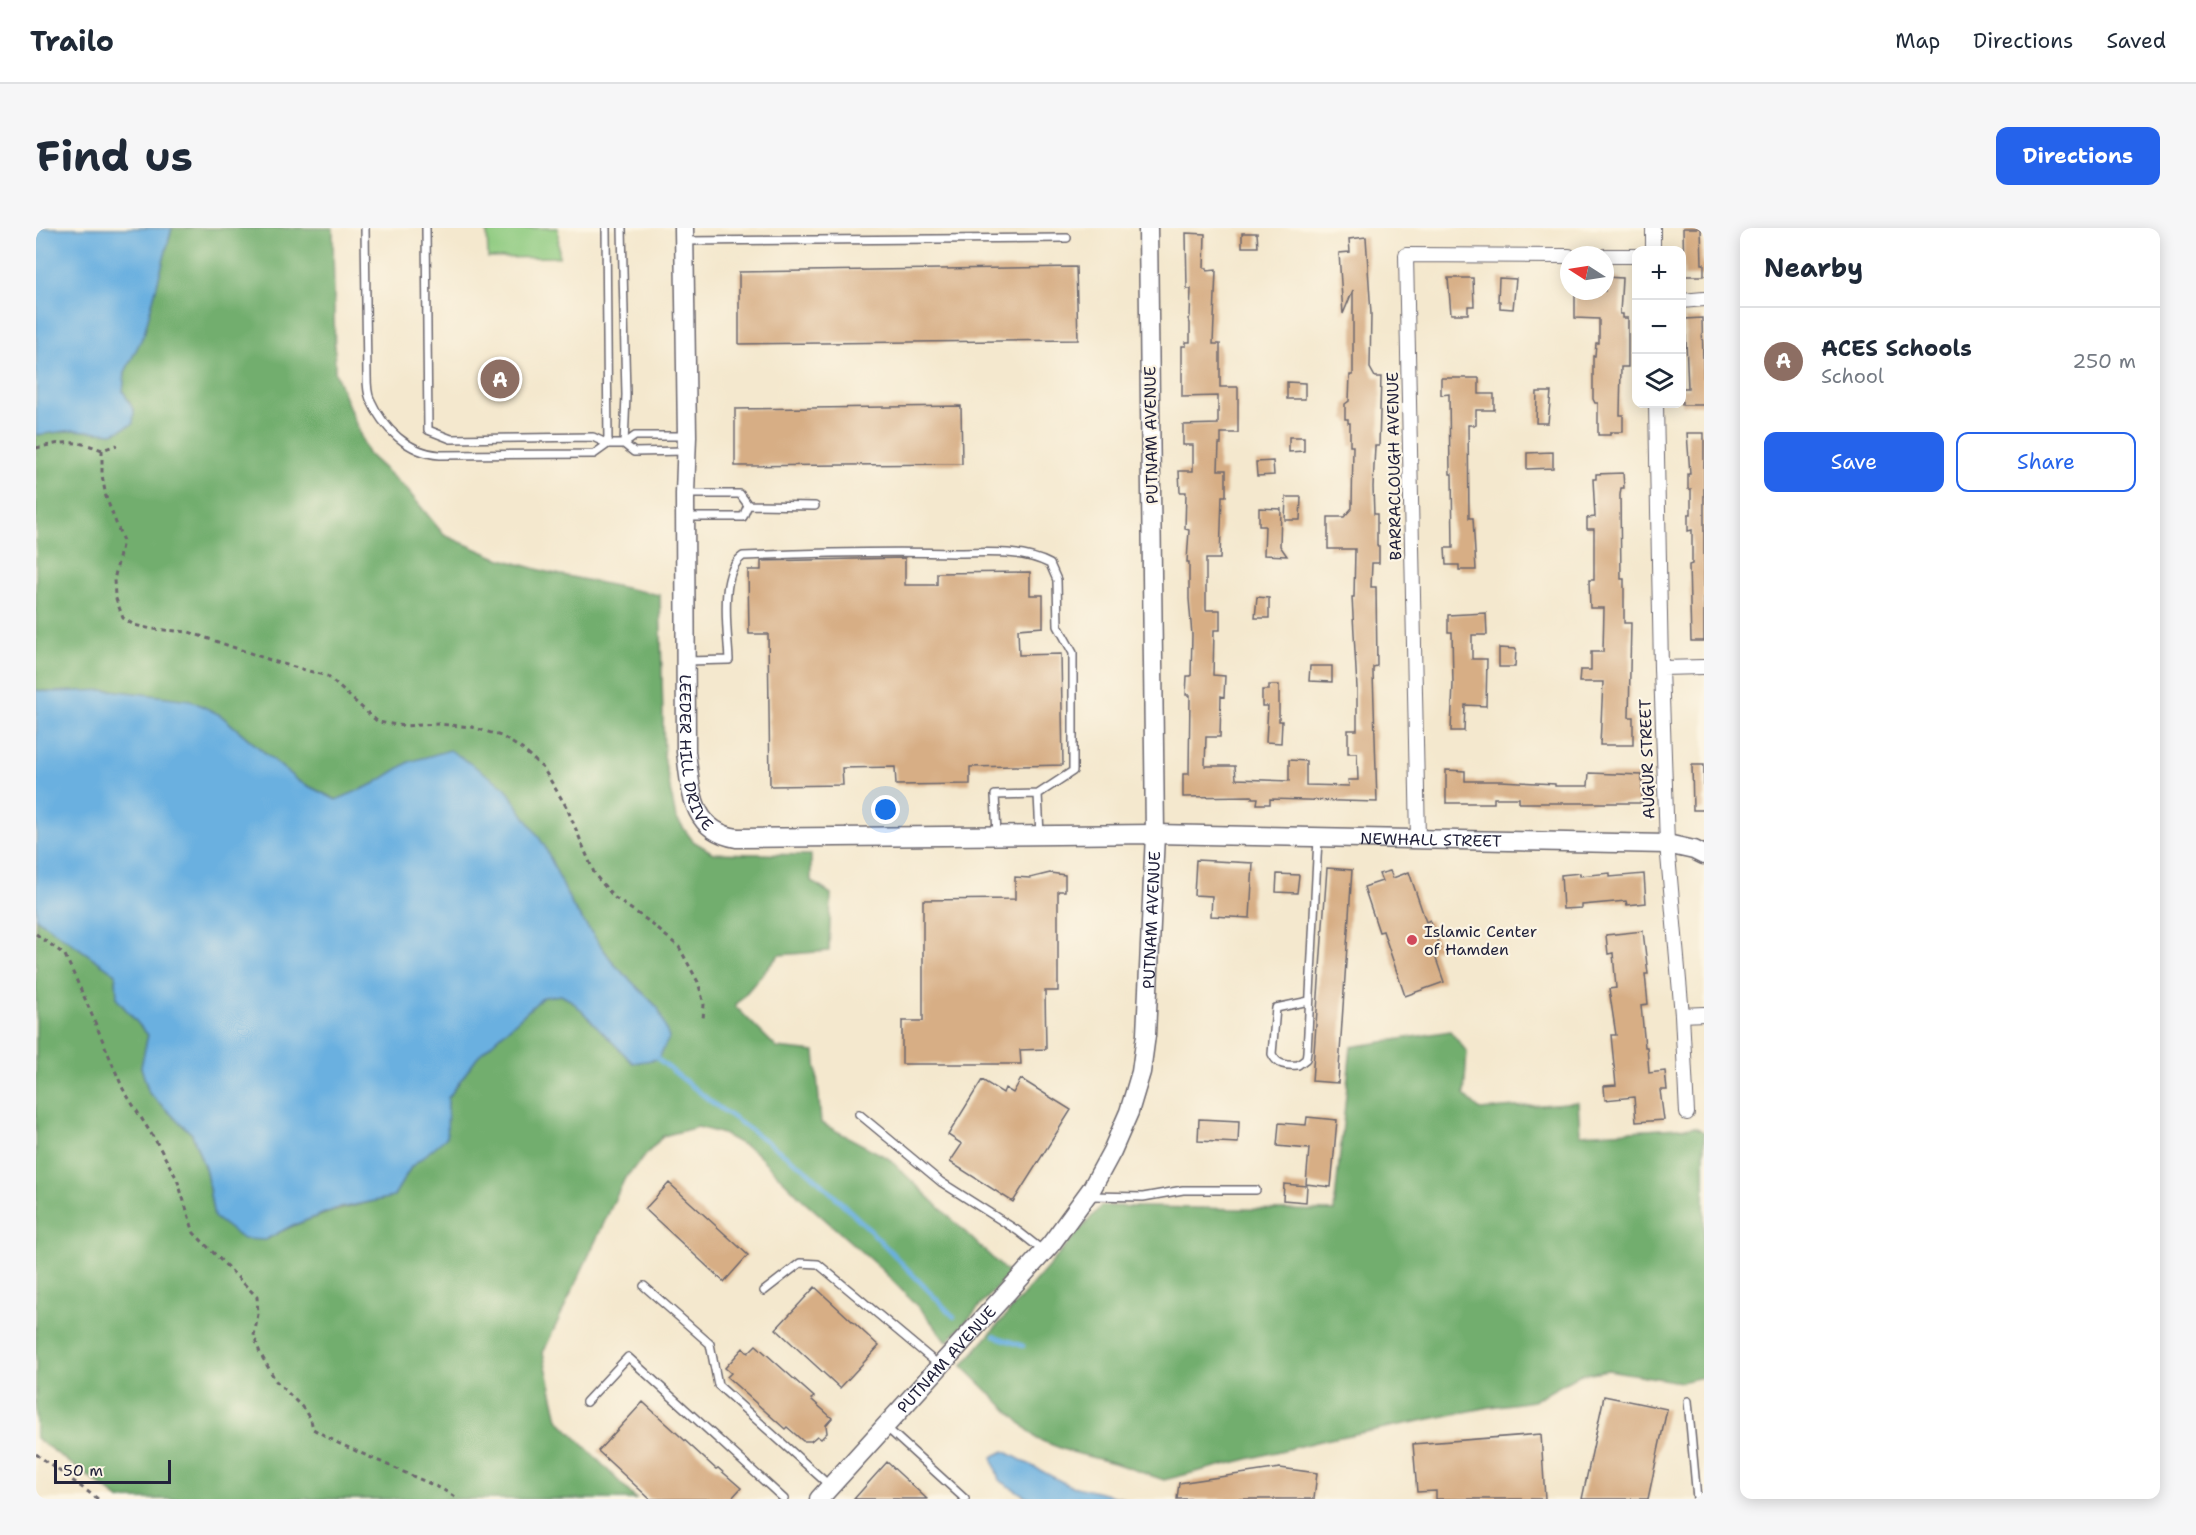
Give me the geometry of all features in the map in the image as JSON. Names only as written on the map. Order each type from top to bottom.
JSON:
[{"type":"street","name":"PUTNAM AVENUE","points":[[825,1493],[1044,1252],[1086,1197],[1112,1151],[1129,1112],[1140,1072],[1146,1035],[1155,834],[1148,228]]},
{"type":"street","points":[[1653,228],[1653,246]]},
{"type":"street","name":"LEEDER HILL DRIVE","points":[[684,235],[687,443],[685,494],[686,752],[690,783],[698,813],[706,825],[720,835],[737,838],[1155,834]]},
{"type":"street","name":"BARRACLOUGH AVENUE","points":[[1418,838],[1406,255],[1560,256]]},
{"type":"street","points":[[1614,256],[1632,256]]},
{"type":"street","points":[[1686,301],[1704,299]]},
{"type":"street","name":"AUGUR STREET","points":[[1656,408],[1667,844],[1682,1015],[1687,1113]]},
{"type":"street","points":[[1661,668],[1704,667]]},
{"type":"street","name":"NEWHALL STREET","points":[[1155,834],[1667,844],[1694,850],[1704,855]]},
{"type":"street","points":[[1682,1015],[1704,1014]]},
{"type":"lane","points":[[365,228],[366,364],[369,397],[393,433],[413,448],[428,454],[440,455],[594,454],[609,444]]},
{"type":"lane","points":[[426,228],[428,430],[451,439],[593,437],[609,444],[624,444],[635,436],[687,443]]},
{"type":"lane","points":[[606,228],[609,444]]},
{"type":"lane","points":[[622,228],[626,395],[624,444]]},
{"type":"lane","points":[[684,235],[1067,238]]},
{"type":"lane","points":[[624,444],[634,452],[687,443]]},
{"type":"lane","points":[[685,494],[740,494],[748,505]]},
{"type":"lane","points":[[748,505],[815,506]]},
{"type":"lane","points":[[685,518],[743,517],[748,505]]},
{"type":"lane","points":[[686,661],[729,660],[728,579],[736,561],[743,556],[906,552],[1010,553],[1033,556],[1050,564],[1057,580],[1058,626],[1073,653],[1073,771],[1038,794],[996,795],[997,835]]},
{"type":"lane","points":[[1038,794],[1040,835]]},
{"type":"lane","points":[[1309,1001],[1276,1008],[1272,1054],[1280,1064],[1298,1065],[1306,1059],[1319,837]]},
{"type":"lane","points":[[859,1114],[941,1182],[1018,1231],[1044,1252]]},
{"type":"lane","points":[[1086,1197],[1104,1195],[1143,1197],[1184,1190],[1256,1190]]},
{"type":"lane","points":[[764,1291],[800,1263],[818,1264],[940,1366]]},
{"type":"lane","points":[[644,1286],[710,1344],[718,1385],[825,1493]]},
{"type":"lane","points":[[586,1402],[628,1357],[784,1499]]},
{"type":"lane","points":[[1688,1401],[1697,1499]]},
{"type":"lane","points":[[885,1427],[965,1499]]},
{"type":"path","points":[[36,448],[66,441],[85,443],[102,450],[117,445]]},
{"type":"path","points":[[102,450],[105,497],[123,541],[114,580],[115,596],[123,618],[134,625],[143,627],[189,632],[276,662],[327,676],[378,722],[404,726],[438,724],[471,727],[501,736],[522,749],[543,768],[567,808],[595,875],[615,898],[647,920],[679,947],[698,982],[704,1004],[703,1020]]},
{"type":"path","points":[[36,934],[64,955],[87,1001],[123,1089],[177,1179],[194,1233],[257,1297],[258,1314],[254,1336],[260,1353],[276,1381],[302,1407],[311,1420],[313,1429],[338,1443],[442,1489],[458,1499]]},
{"type":"path","points":[[36,1454],[98,1499]]},
{"type":"green space","points":[[172,228],[333,228],[335,372],[368,454],[408,491],[444,535],[495,557],[547,572],[660,595],[664,757],[676,818],[693,841],[713,853],[811,855],[811,881],[831,894],[829,951],[779,955],[735,1006],[777,1048],[815,1052],[821,1123],[888,1158],[1009,1274],[947,1342],[924,1313],[882,1270],[802,1199],[754,1151],[723,1134],[698,1127],[663,1136],[625,1178],[543,1353],[558,1419],[636,1499],[119,1499],[36,1438],[36,918],[116,974],[117,999],[148,1035],[141,1067],[149,1093],[192,1134],[206,1171],[214,1217],[265,1240],[312,1218],[393,1197],[411,1167],[446,1137],[448,1098],[477,1057],[543,997],[561,995],[572,1001],[633,1063],[658,1008],[614,964],[573,907],[544,845],[374,784],[337,800],[298,781],[220,715],[36,690],[36,435],[74,430],[113,433],[134,411],[123,391],[125,372],[144,334]]},
{"type":"green space","points":[[487,228],[558,228],[559,257],[488,258]]},
{"type":"green space","points":[[1450,1031],[1467,1052],[1464,1095],[1480,1110],[1578,1102],[1580,1134],[1695,1127],[1704,1132],[1704,1377],[1680,1382],[1608,1370],[1579,1375],[1533,1401],[1490,1407],[1320,1441],[1164,1480],[1114,1463],[1068,1451],[1037,1439],[962,1366],[1101,1206],[1334,1211],[1351,1047]]},
{"type":"water","points":[[36,228],[172,228],[144,334],[125,372],[123,391],[134,411],[133,424],[113,433],[74,430],[36,435]]},
{"type":"water","points":[[36,690],[50,692],[111,690],[190,700],[220,715],[298,781],[336,800],[374,784],[409,762],[450,750],[505,787],[544,845],[573,907],[614,964],[658,1008],[669,1038],[658,1059],[633,1063],[572,1001],[561,995],[543,997],[477,1057],[448,1098],[447,1137],[411,1167],[393,1197],[335,1209],[289,1227],[265,1240],[243,1239],[214,1217],[206,1171],[192,1134],[149,1093],[141,1067],[148,1035],[117,999],[116,974],[36,918]]},
{"type":"water","points":[[1004,1451],[1068,1485],[1125,1499],[1034,1499],[1025,1496],[999,1480],[992,1457]]},
{"type":"building","points":[[1683,228],[1701,228],[1704,276],[1686,276],[1686,246],[1683,246]]},
{"type":"building","points":[[1186,233],[1205,234],[1204,268],[1207,268],[1207,271],[1216,270],[1213,344],[1220,344],[1220,387],[1238,387],[1238,433],[1221,433],[1221,444],[1219,444],[1218,470],[1226,470],[1226,496],[1222,496],[1220,559],[1206,559],[1206,610],[1220,610],[1220,630],[1214,630],[1213,675],[1225,676],[1224,697],[1221,696],[1220,737],[1206,737],[1205,766],[1235,766],[1236,779],[1289,781],[1289,760],[1306,761],[1306,785],[1349,786],[1348,780],[1358,780],[1357,753],[1348,753],[1348,730],[1357,730],[1352,597],[1354,597],[1355,549],[1328,549],[1328,517],[1344,517],[1352,508],[1353,446],[1350,446],[1350,423],[1348,419],[1345,419],[1345,404],[1349,401],[1350,375],[1353,375],[1353,290],[1343,314],[1339,253],[1350,252],[1349,239],[1366,237],[1371,314],[1370,368],[1375,377],[1381,377],[1379,446],[1375,446],[1373,487],[1374,514],[1377,514],[1379,563],[1372,563],[1371,587],[1376,587],[1377,666],[1373,667],[1373,673],[1377,802],[1270,799],[1270,804],[1257,804],[1258,798],[1252,798],[1252,796],[1183,797],[1183,774],[1189,774],[1190,695],[1186,695],[1187,676],[1191,676],[1192,635],[1189,562],[1187,562],[1189,530],[1185,529],[1186,492],[1180,492],[1179,471],[1193,471],[1193,445],[1183,445],[1183,425],[1218,424],[1218,396],[1182,397],[1182,346],[1190,342],[1188,319],[1191,289],[1187,289]]},
{"type":"building","points":[[1242,233],[1257,233],[1258,247],[1242,247]]},
{"type":"building","points":[[1076,267],[1078,340],[739,344],[739,272]]},
{"type":"building","points":[[1448,278],[1473,278],[1474,306],[1468,306],[1468,314],[1451,314]]},
{"type":"building","points":[[1499,278],[1516,279],[1513,309],[1500,308]]},
{"type":"building","points":[[1614,278],[1622,278],[1620,314],[1623,314],[1623,318],[1628,318],[1628,367],[1621,367],[1620,415],[1623,415],[1623,432],[1598,435],[1598,403],[1595,403],[1593,399],[1593,356],[1595,356],[1596,343],[1599,343],[1599,319],[1575,318],[1575,300],[1614,300]]},
{"type":"building","points":[[1702,318],[1704,405],[1686,405],[1686,388],[1688,388],[1686,319]]},
{"type":"building","points":[[1441,378],[1479,378],[1479,394],[1494,394],[1494,410],[1476,410],[1476,425],[1468,425],[1469,518],[1473,518],[1476,570],[1459,570],[1459,565],[1446,565],[1445,548],[1453,548],[1452,474],[1450,474],[1449,394],[1441,395]]},
{"type":"building","points":[[1287,382],[1305,383],[1305,399],[1287,399]]},
{"type":"building","points":[[1537,392],[1551,392],[1548,423],[1536,423]]},
{"type":"building","points":[[961,406],[962,464],[735,466],[735,409]]},
{"type":"building","points":[[1687,433],[1704,433],[1704,641],[1691,641],[1689,565],[1692,564],[1692,530],[1688,531],[1691,489],[1688,489],[1688,474],[1690,474]]},
{"type":"building","points":[[1289,437],[1304,437],[1304,451],[1289,452]]},
{"type":"building","points":[[1553,452],[1553,468],[1527,469],[1527,453]]},
{"type":"building","points":[[1273,461],[1274,475],[1257,476],[1256,462]]},
{"type":"building","points":[[1623,473],[1624,488],[1621,488],[1620,495],[1621,579],[1624,579],[1624,623],[1631,623],[1629,717],[1633,717],[1633,745],[1600,745],[1603,682],[1579,682],[1580,670],[1591,670],[1591,652],[1603,652],[1604,608],[1590,608],[1589,580],[1594,580],[1594,529],[1587,529],[1587,518],[1595,517],[1593,479],[1596,479],[1596,474]]},
{"type":"building","points":[[1286,497],[1301,497],[1300,520],[1285,520]]},
{"type":"building","points":[[1259,508],[1281,509],[1280,546],[1287,556],[1264,555],[1265,526],[1259,526]]},
{"type":"building","points":[[905,558],[905,585],[937,585],[937,573],[1030,572],[1030,595],[1043,595],[1043,627],[1018,629],[1019,655],[1061,654],[1063,765],[970,767],[970,784],[896,785],[895,767],[842,768],[843,785],[770,786],[768,634],[749,634],[748,570],[761,570],[761,561]]},
{"type":"building","points":[[1257,597],[1269,598],[1269,618],[1255,618]]},
{"type":"building","points":[[1486,613],[1487,635],[1472,635],[1472,659],[1487,659],[1486,706],[1465,705],[1464,731],[1451,731],[1452,632],[1448,632],[1448,615]]},
{"type":"building","points":[[1499,648],[1516,649],[1515,667],[1499,667]]},
{"type":"building","points":[[1310,666],[1332,666],[1332,682],[1309,681]]},
{"type":"building","points":[[1269,685],[1279,685],[1281,743],[1266,742],[1268,706],[1262,706],[1262,690],[1269,690]]},
{"type":"building","points":[[1692,765],[1704,765],[1704,810],[1693,810]]},
{"type":"building","points":[[1446,770],[1465,771],[1465,781],[1555,784],[1555,786],[1588,786],[1589,773],[1642,775],[1642,803],[1519,803],[1519,798],[1494,798],[1494,803],[1446,803]]},
{"type":"building","points":[[1196,860],[1253,863],[1250,918],[1211,916],[1212,896],[1194,895]]},
{"type":"building","points":[[1327,868],[1352,870],[1338,1083],[1312,1081]]},
{"type":"building","name":"Islamic Center of Hamden","points":[[1390,871],[1393,878],[1409,872],[1426,922],[1430,920],[1440,948],[1433,950],[1444,982],[1405,996],[1383,931],[1379,932],[1364,887],[1382,881],[1379,874]]},
{"type":"building","points":[[1050,873],[1065,875],[1065,891],[1058,891],[1058,991],[1045,991],[1046,1049],[1020,1050],[1021,1064],[902,1064],[902,1021],[923,1021],[923,900],[1015,899],[1015,877],[1030,878]]},
{"type":"building","points":[[1580,873],[1580,876],[1610,873],[1610,877],[1644,874],[1646,903],[1627,905],[1626,901],[1563,909],[1561,875]]},
{"type":"building","points":[[1277,874],[1299,875],[1297,893],[1276,892]]},
{"type":"building","points":[[1643,931],[1648,974],[1645,974],[1648,1004],[1641,1005],[1645,1047],[1647,1047],[1649,1073],[1665,1071],[1667,1090],[1660,1090],[1664,1120],[1636,1122],[1634,1097],[1605,1100],[1604,1086],[1616,1085],[1611,1035],[1616,1035],[1609,989],[1616,988],[1613,953],[1608,954],[1606,935]]},
{"type":"building","points":[[1021,1079],[1071,1110],[1013,1202],[950,1162],[962,1144],[948,1135],[982,1080],[1003,1093],[1005,1088],[1013,1093]]},
{"type":"building","points":[[1307,1117],[1337,1120],[1331,1187],[1306,1184],[1309,1149],[1277,1146],[1279,1123],[1306,1125]]},
{"type":"building","points":[[1199,1119],[1239,1121],[1238,1143],[1198,1141]]},
{"type":"building","points":[[669,1183],[748,1255],[724,1282],[645,1209]]},
{"type":"building","points":[[1284,1184],[1307,1186],[1306,1202],[1283,1200]]},
{"type":"building","points":[[815,1287],[879,1346],[840,1388],[776,1329]]},
{"type":"building","points":[[756,1345],[814,1397],[811,1399],[832,1418],[826,1425],[827,1433],[821,1439],[817,1436],[811,1441],[803,1441],[787,1427],[785,1429],[727,1377],[731,1373],[725,1368],[743,1348],[748,1353]]},
{"type":"building","points":[[1604,1396],[1667,1409],[1648,1499],[1582,1499]]},
{"type":"building","points":[[643,1402],[716,1469],[718,1468],[741,1488],[731,1499],[650,1499],[598,1451]]},
{"type":"building","points":[[1541,1434],[1545,1499],[1436,1499],[1436,1491],[1417,1492],[1413,1444]]},
{"type":"building","points":[[887,1462],[927,1499],[854,1499]]},
{"type":"building","points":[[1280,1468],[1317,1473],[1314,1499],[1177,1499],[1179,1483]]},
{"type":"waterway","points":[[658,1059],[714,1104],[808,1171],[864,1224],[954,1317]]},
{"type":"waterway","points":[[994,1336],[1023,1346]]},
{"type":"place","name":"ACES Schools","points":[[500,379]]},
{"type":"place","name":"Islamic Center of Hamden","points":[[1412,940]]}]
